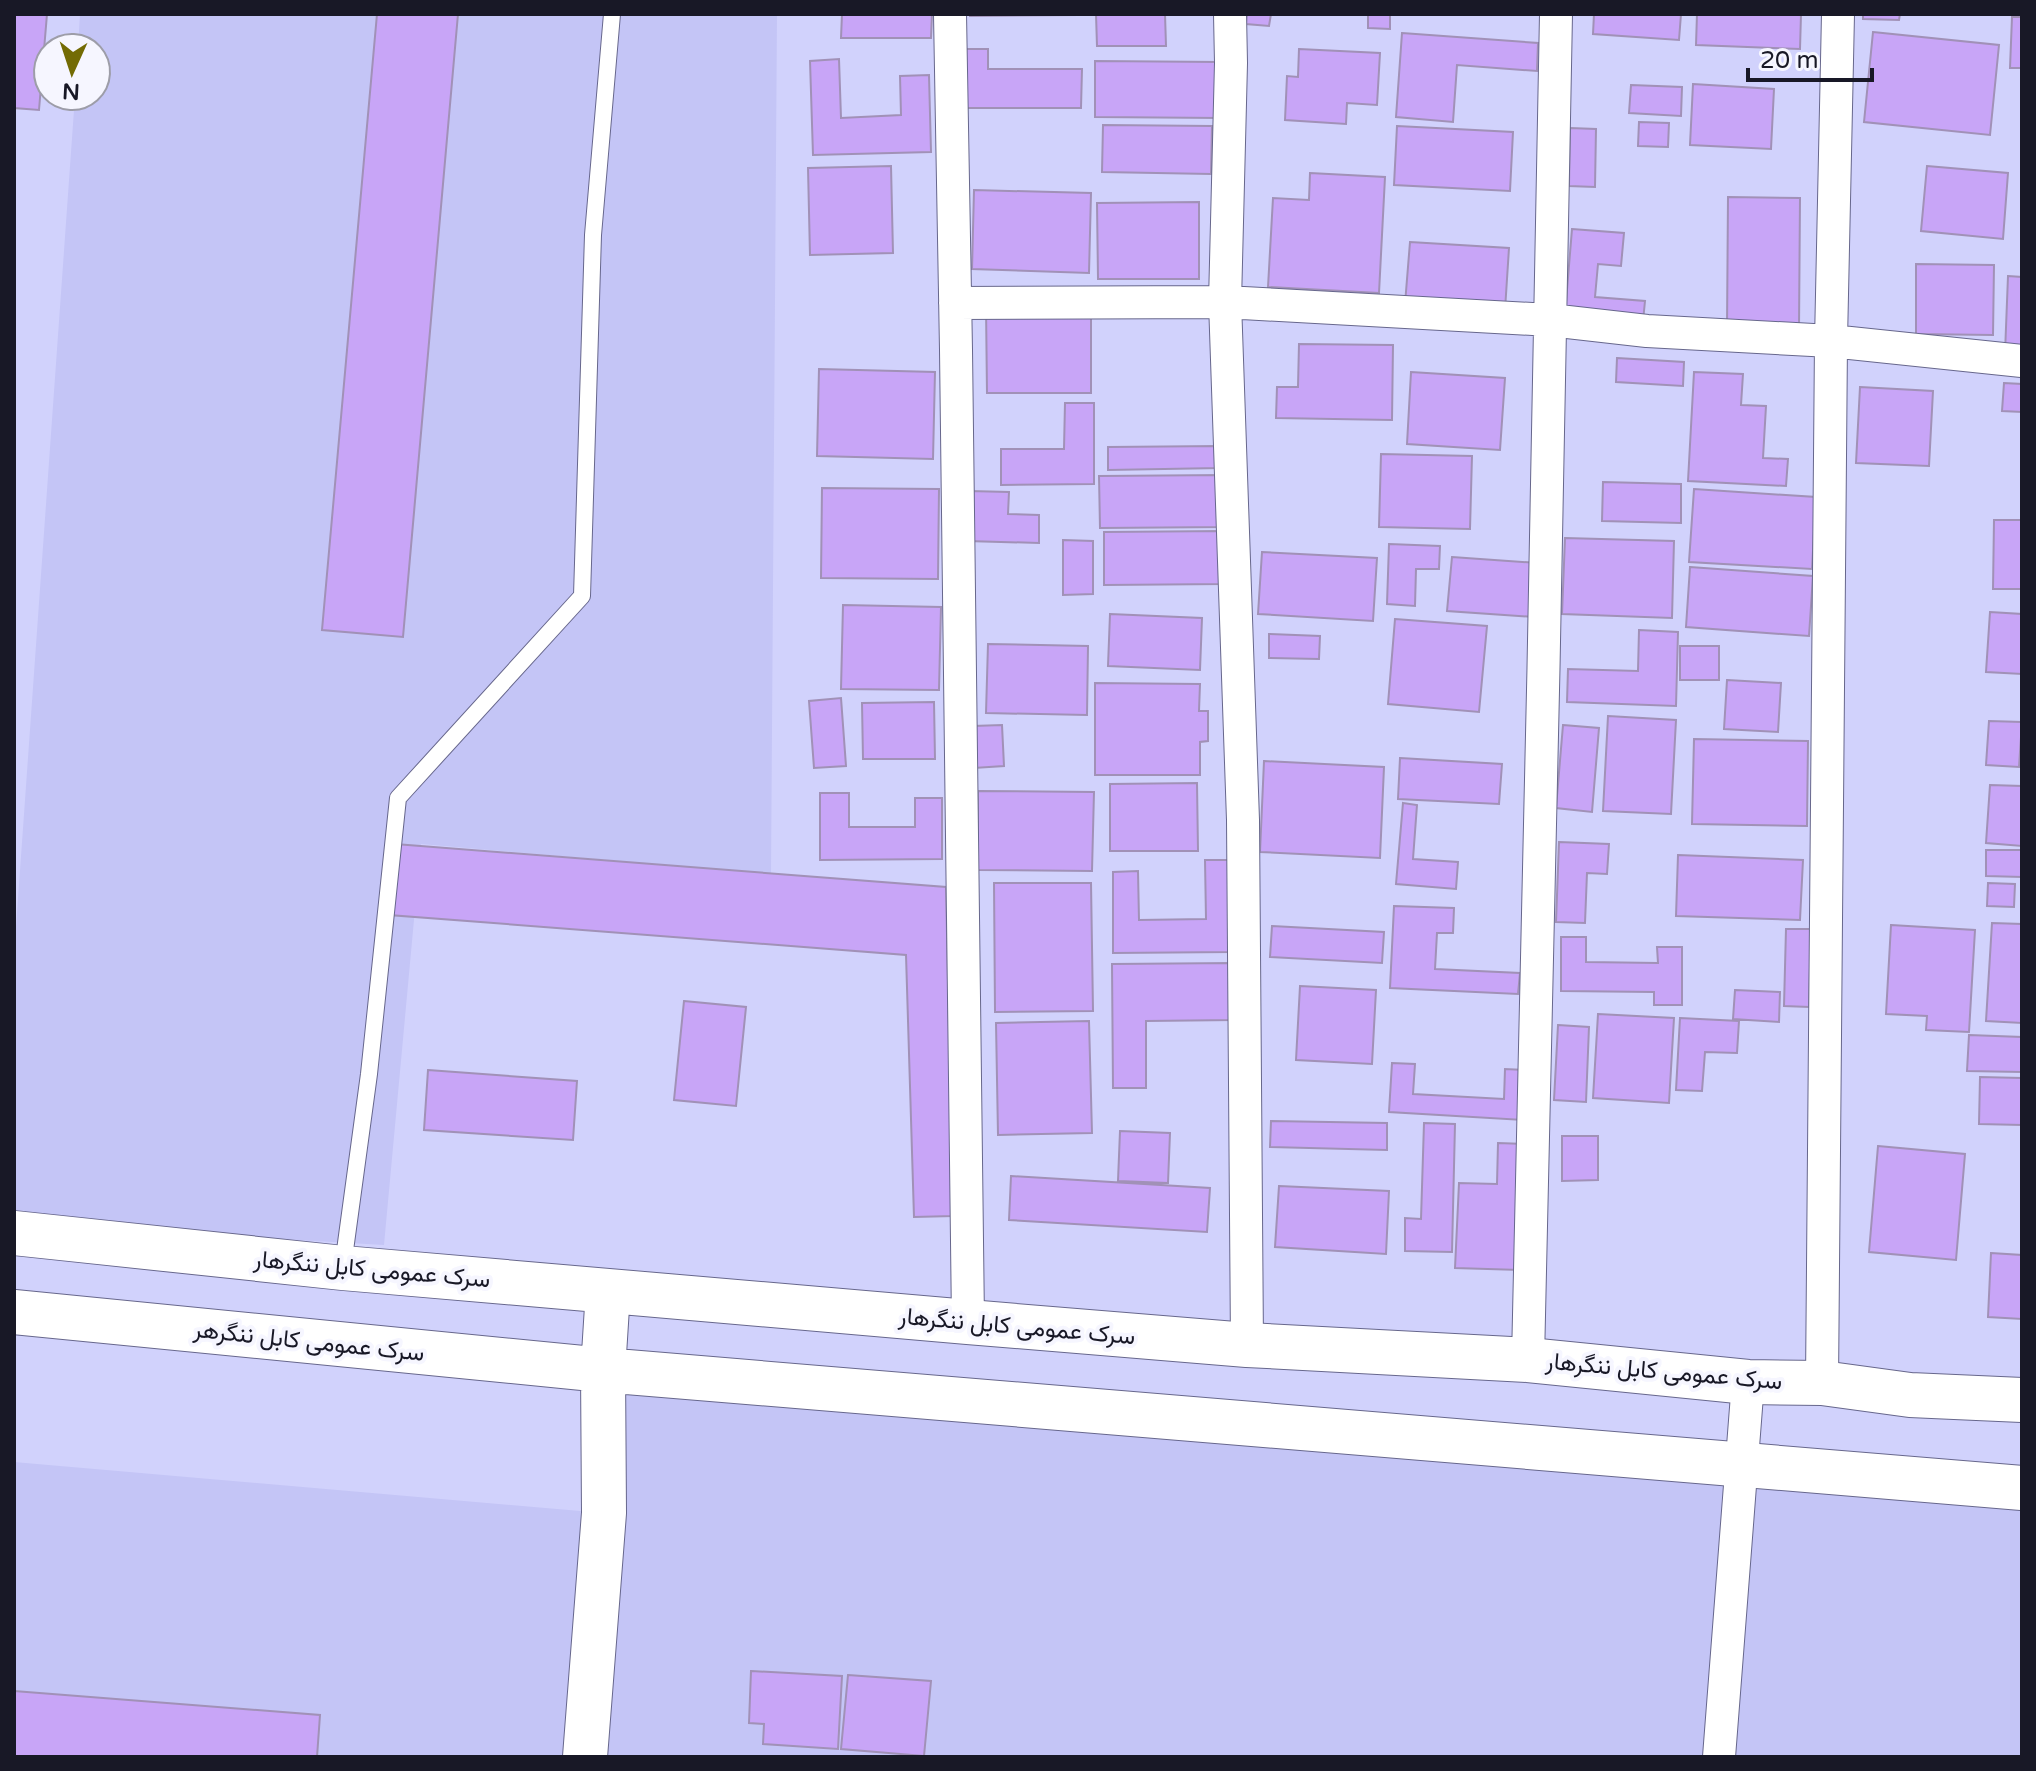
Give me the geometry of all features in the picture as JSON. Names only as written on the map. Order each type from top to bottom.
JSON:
[{"type":"highway","name":"سرک عمومی کابل ننگرهار","points":[[14,1233],[343,1268],[968,1322],[1247,1345],[1528,1360],[1748,1382],[1822,1383],[1910,1395],[2022,1400]]},
{"type":"highway","points":[[585,1757],[604,1513],[603,1370],[608,1291]]},
{"type":"highway","name":"سرک عمومی کابل ننگرهر","points":[[14,1312],[603,1370]]},
{"type":"highway","points":[[603,1370],[2022,1488]]},
{"type":"street","points":[[950,14],[968,1322]]},
{"type":"street","points":[[1230,14],[1225,302],[1243,820],[1247,1345]]},
{"type":"street","points":[[1528,1360],[1556,14]]},
{"type":"street","points":[[1822,1383],[1831,341],[1838,14]]},
{"type":"street","points":[[955,303],[1225,302],[1550,320],[1647,331],[1831,341],[2022,361]]},
{"type":"street","points":[[1719,1757],[1748,1382]]},
{"type":"lane","points":[[343,1268],[369,1074],[398,798],[582,596],[593,235],[612,14]]},
{"type":"shaded area","points":[[80,14],[777,14],[771,874],[421,844],[384,1245],[14,1224],[14,955],[74,112],[112,112],[112,32],[79,32]]},
{"type":"shaded area","points":[[603,1370],[2022,1488],[2022,1757],[14,1757],[14,1462],[603,1513]]},
{"type":"building","points":[[14,14],[47,14],[46,32],[32,32],[32,109],[14,108]]},
{"type":"building","points":[[377,14],[458,14],[403,637],[322,630]]},
{"type":"building","points":[[842,14],[932,14],[931,38],[841,38]]},
{"type":"building","points":[[1079,14],[1079,15],[970,16]]},
{"type":"building","points":[[1096,14],[1165,14],[1166,46],[1097,46]]},
{"type":"building","points":[[1247,14],[1271,14],[1269,26],[1246,24]]},
{"type":"building","points":[[1368,14],[1390,14],[1390,29],[1368,28]]},
{"type":"building","points":[[1594,14],[1681,14],[1679,40],[1593,34]]},
{"type":"building","points":[[1697,14],[1801,14],[1800,49],[1696,45]]},
{"type":"building","points":[[1863,14],[1900,14],[1899,20],[1863,19]]},
{"type":"building","points":[[2012,17],[2022,17],[2022,68],[2010,68]]},
{"type":"building","points":[[1873,32],[1999,45],[1990,135],[1864,122]]},
{"type":"building","points":[[1402,33],[1538,43],[1537,71],[1457,65],[1453,122],[1396,117]]},
{"type":"building","points":[[960,49],[988,49],[988,69],[1082,69],[1081,108],[960,108]]},
{"type":"building","points":[[1299,49],[1380,53],[1377,105],[1347,103],[1346,124],[1285,120],[1287,76],[1298,77]]},
{"type":"building","points":[[839,59],[841,118],[901,115],[900,76],[929,75],[931,152],[813,155],[810,61]]},
{"type":"building","points":[[1095,61],[1220,62],[1220,118],[1095,117]]},
{"type":"building","points":[[1693,84],[1774,89],[1771,149],[1690,145]]},
{"type":"building","points":[[1631,85],[1682,87],[1681,116],[1629,113]]},
{"type":"building","points":[[1639,122],[1669,123],[1668,147],[1638,146]]},
{"type":"building","points":[[1103,125],[1212,126],[1211,174],[1102,172]]},
{"type":"building","points":[[1397,126],[1513,132],[1510,191],[1394,185]]},
{"type":"building","points":[[1570,128],[1596,129],[1595,187],[1569,186]]},
{"type":"building","points":[[891,166],[893,253],[810,255],[808,168]]},
{"type":"building","points":[[1927,166],[2008,173],[2003,239],[1921,231]]},
{"type":"building","points":[[1310,173],[1385,177],[1379,293],[1268,287],[1273,198],[1309,200]]},
{"type":"building","points":[[974,190],[1091,193],[1089,273],[972,269]]},
{"type":"building","points":[[1728,197],[1800,198],[1799,329],[1727,328]]},
{"type":"building","points":[[1199,202],[1199,279],[1098,279],[1097,203]]},
{"type":"building","points":[[1572,229],[1624,233],[1621,266],[1598,264],[1595,297],[1645,301],[1643,321],[1565,314]]},
{"type":"building","points":[[1410,242],[1509,248],[1505,310],[1405,304]]},
{"type":"building","points":[[1916,264],[1994,265],[1993,335],[1916,334]]},
{"type":"building","points":[[2008,276],[2022,277],[2022,354],[2005,353]]},
{"type":"building","points":[[986,307],[1091,307],[1091,393],[987,393]]},
{"type":"building","points":[[1299,344],[1393,345],[1392,420],[1276,418],[1277,387],[1298,387]]},
{"type":"building","points":[[1617,358],[1684,362],[1683,386],[1616,382]]},
{"type":"building","points":[[819,369],[935,372],[933,459],[817,456]]},
{"type":"building","points":[[1411,372],[1505,378],[1500,450],[1407,444]]},
{"type":"building","points":[[1694,372],[1743,374],[1741,405],[1766,406],[1763,458],[1788,459],[1786,486],[1688,481]]},
{"type":"building","points":[[2004,383],[2022,384],[2022,412],[2002,411]]},
{"type":"building","points":[[1860,387],[1933,391],[1929,466],[1856,463]]},
{"type":"building","points":[[1065,403],[1094,403],[1094,484],[1001,485],[1001,449],[1064,449]]},
{"type":"building","points":[[1219,446],[1220,468],[1108,470],[1108,447]]},
{"type":"building","points":[[1381,454],[1472,456],[1470,529],[1379,527]]},
{"type":"building","points":[[1225,475],[1226,527],[1100,528],[1099,476]]},
{"type":"building","points":[[1603,482],[1681,484],[1681,523],[1602,521]]},
{"type":"building","points":[[822,488],[939,489],[938,579],[821,578]]},
{"type":"building","points":[[1694,489],[1816,497],[1812,569],[1689,562]]},
{"type":"building","points":[[969,491],[1009,492],[1008,514],[1039,515],[1039,543],[967,541]]},
{"type":"building","points":[[1994,520],[2022,520],[2022,589],[1993,589]]},
{"type":"building","points":[[1224,531],[1225,584],[1104,585],[1104,532]]},
{"type":"building","points":[[1565,538],[1674,541],[1672,618],[1562,614]]},
{"type":"building","points":[[1063,540],[1093,541],[1093,594],[1063,595]]},
{"type":"building","points":[[1389,544],[1440,546],[1439,569],[1416,569],[1415,606],[1387,604]]},
{"type":"building","points":[[1262,552],[1377,558],[1373,621],[1258,614]]},
{"type":"building","points":[[1452,557],[1538,563],[1534,617],[1447,611]]},
{"type":"building","points":[[1690,567],[1813,576],[1809,636],[1686,627]]},
{"type":"building","points":[[843,605],[941,607],[939,690],[841,689]]},
{"type":"building","points":[[1990,612],[2022,614],[2022,674],[1986,672]]},
{"type":"building","points":[[1110,614],[1202,618],[1200,670],[1108,666]]},
{"type":"building","points":[[1395,619],[1487,626],[1479,712],[1388,704]]},
{"type":"building","points":[[1639,630],[1678,632],[1676,706],[1567,702],[1568,669],[1638,671]]},
{"type":"building","points":[[1269,634],[1320,636],[1319,659],[1269,658]]},
{"type":"building","points":[[988,644],[1088,646],[1087,715],[986,713]]},
{"type":"building","points":[[1680,646],[1719,646],[1719,680],[1680,680]]},
{"type":"building","points":[[1727,680],[1781,683],[1778,732],[1724,729]]},
{"type":"building","points":[[1095,683],[1200,684],[1199,711],[1208,711],[1208,741],[1200,742],[1200,775],[1095,775]]},
{"type":"building","points":[[841,698],[846,766],[814,768],[809,701]]},
{"type":"building","points":[[934,702],[935,759],[863,759],[862,703]]},
{"type":"building","points":[[1608,716],[1676,720],[1671,814],[1603,811]]},
{"type":"building","points":[[1989,721],[2022,722],[2019,767],[1986,765]]},
{"type":"building","points":[[1002,725],[1004,766],[974,768],[973,726]]},
{"type":"building","points":[[1563,725],[1599,728],[1592,812],[1556,808]]},
{"type":"building","points":[[1694,739],[1808,741],[1807,826],[1692,824]]},
{"type":"building","points":[[1400,758],[1502,764],[1499,804],[1398,799]]},
{"type":"building","points":[[1264,761],[1384,767],[1380,858],[1260,852]]},
{"type":"building","points":[[1197,783],[1198,851],[1110,851],[1110,784]]},
{"type":"building","points":[[1990,785],[2022,786],[2022,846],[1986,843]]},
{"type":"building","points":[[978,791],[1094,792],[1092,871],[978,870]]},
{"type":"building","points":[[820,793],[849,793],[849,827],[915,827],[915,798],[942,798],[942,859],[820,860]]},
{"type":"building","points":[[1403,803],[1417,805],[1413,859],[1458,862],[1456,889],[1396,884]]},
{"type":"building","points":[[1559,842],[1609,844],[1607,874],[1587,873],[1585,923],[1556,922]]},
{"type":"building","points":[[395,844],[946,887],[953,1216],[914,1217],[906,955],[389,915]]},
{"type":"building","points":[[1986,850],[2022,850],[2022,877],[1986,876]]},
{"type":"building","points":[[1678,855],[1803,860],[1800,920],[1676,916]]},
{"type":"building","points":[[1205,860],[1232,860],[1232,952],[1113,953],[1113,872],[1138,871],[1139,920],[1206,919]]},
{"type":"building","points":[[994,883],[1091,883],[1093,1011],[995,1012]]},
{"type":"building","points":[[1988,883],[2015,884],[2014,907],[1987,906]]},
{"type":"building","points":[[1394,906],[1454,908],[1453,933],[1437,933],[1435,969],[1520,973],[1518,994],[1390,988]]},
{"type":"building","points":[[1992,923],[2022,924],[2022,1023],[1986,1021]]},
{"type":"building","points":[[1891,925],[1975,930],[1969,1032],[1926,1030],[1927,1016],[1886,1014]]},
{"type":"building","points":[[1272,926],[1384,932],[1382,963],[1270,957]]},
{"type":"building","points":[[1786,929],[1811,929],[1809,1007],[1784,1006]]},
{"type":"building","points":[[1561,937],[1586,937],[1586,962],[1658,963],[1657,947],[1682,947],[1682,1005],[1654,1005],[1654,992],[1561,991]]},
{"type":"building","points":[[1233,963],[1234,1020],[1146,1021],[1146,1088],[1113,1088],[1112,964]]},
{"type":"building","points":[[1300,986],[1376,990],[1372,1064],[1296,1060]]},
{"type":"building","points":[[1735,990],[1780,992],[1779,1022],[1733,1019]]},
{"type":"building","points":[[684,1001],[746,1007],[736,1106],[674,1100]]},
{"type":"building","points":[[1598,1014],[1674,1018],[1669,1103],[1593,1098]]},
{"type":"building","points":[[1680,1018],[1739,1021],[1737,1053],[1705,1052],[1702,1091],[1676,1090]]},
{"type":"building","points":[[1089,1021],[1092,1133],[998,1135],[996,1023]]},
{"type":"building","points":[[1558,1025],[1589,1027],[1586,1102],[1554,1100]]},
{"type":"building","points":[[1969,1035],[2022,1037],[2022,1072],[1967,1071]]},
{"type":"building","points":[[1392,1063],[1415,1064],[1413,1094],[1504,1099],[1505,1069],[1525,1070],[1523,1120],[1389,1112]]},
{"type":"building","points":[[428,1070],[577,1081],[573,1140],[424,1130]]},
{"type":"building","points":[[1980,1077],[2022,1078],[2022,1125],[1979,1124]]},
{"type":"building","points":[[1271,1121],[1387,1123],[1387,1150],[1270,1147]]},
{"type":"building","points":[[1424,1123],[1455,1124],[1452,1252],[1405,1251],[1405,1218],[1421,1219]]},
{"type":"building","points":[[1120,1131],[1170,1133],[1168,1183],[1118,1181]]},
{"type":"building","points":[[1562,1136],[1598,1136],[1598,1180],[1562,1181]]},
{"type":"building","points":[[1498,1143],[1525,1144],[1520,1270],[1455,1268],[1459,1183],[1497,1184]]},
{"type":"building","points":[[1878,1146],[1965,1154],[1956,1260],[1869,1252]]},
{"type":"building","points":[[1011,1176],[1210,1188],[1207,1232],[1009,1220]]},
{"type":"building","points":[[1279,1186],[1389,1191],[1386,1254],[1275,1247]]},
{"type":"building","points":[[1991,1253],[2022,1255],[2022,1319],[1988,1317]]},
{"type":"building","points":[[751,1671],[842,1676],[838,1749],[763,1744],[764,1724],[749,1723]]},
{"type":"building","points":[[848,1675],[931,1681],[924,1756],[841,1749]]},
{"type":"building","points":[[14,1691],[320,1715],[317,1757],[14,1757]]}]
